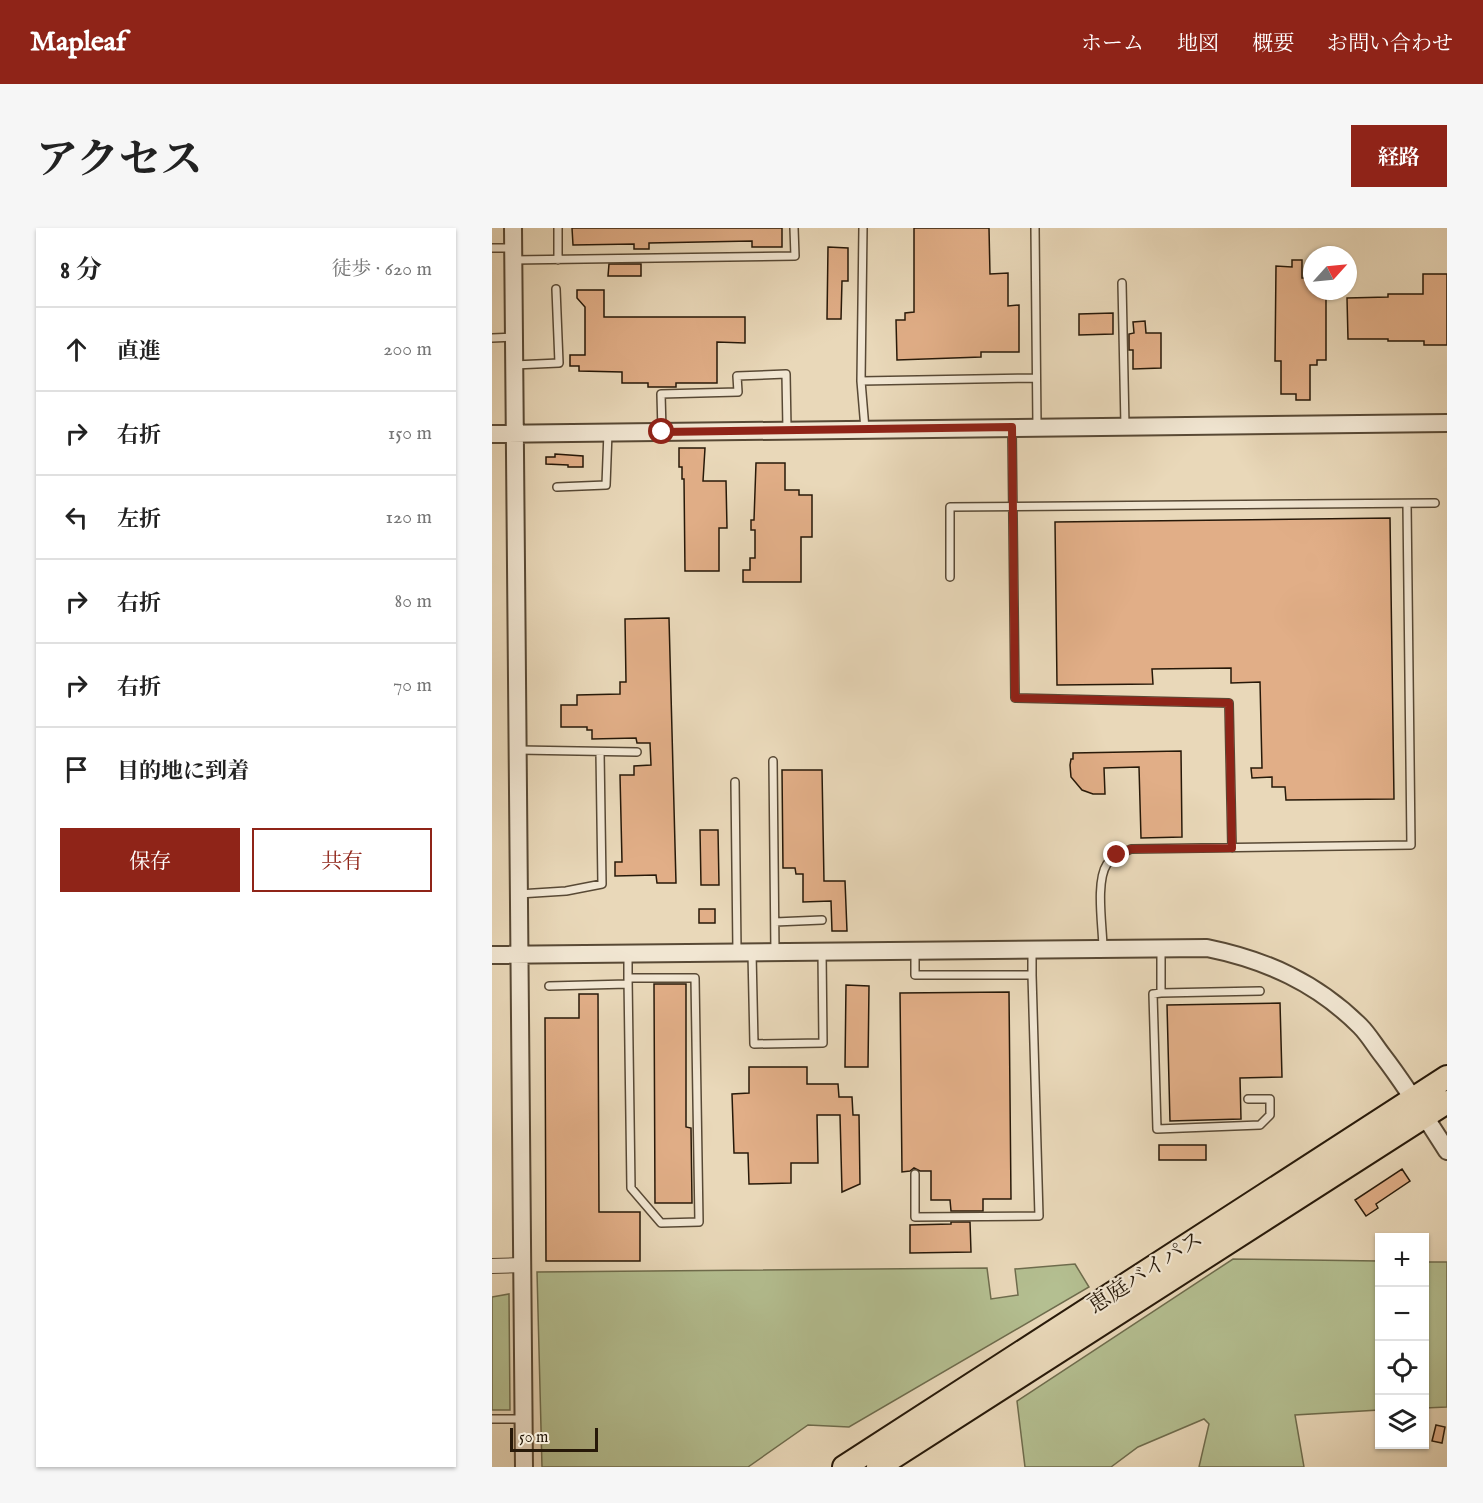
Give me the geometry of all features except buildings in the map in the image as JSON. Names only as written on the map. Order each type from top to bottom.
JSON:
[{"type":"highway","name":"恵庭バイパス","points":[[878,1467],[1419,1108],[1447,1077]]},
{"type":"highway","name":"恵庭バイパス","points":[[844,1467],[1419,1108],[1447,1102]]},
{"type":"street","points":[[513,228],[524,1467]]},
{"type":"street","points":[[492,434],[1447,423]]},
{"type":"street","points":[[492,955],[1207,948],[1241,955],[1268,964],[1325,997],[1361,1027],[1447,1151]]},
{"type":"street","points":[[492,1266],[522,1265]]},
{"type":"lane","points":[[558,228],[558,260]]},
{"type":"lane","points":[[492,248],[513,254],[558,260],[795,256],[794,228]]},
{"type":"lane","points":[[863,228],[861,381],[865,429]]},
{"type":"lane","points":[[1035,228],[1037,427]]},
{"type":"lane","points":[[1122,283],[1125,426]]},
{"type":"lane","points":[[514,365],[559,363],[556,289]]},
{"type":"lane","points":[[492,338],[514,338]]},
{"type":"lane","points":[[662,432],[661,394],[738,392],[737,375],[786,374],[787,430]]},
{"type":"lane","points":[[861,381],[1036,378]]},
{"type":"lane","points":[[1012,427],[1015,698],[1229,703],[1232,848]]},
{"type":"lane","points":[[557,487],[606,485],[608,432]]},
{"type":"lane","points":[[950,577],[950,507],[1434,503]]},
{"type":"lane","points":[[1103,949],[1101,878],[1107,864],[1117,855],[1131,849],[1411,845],[1407,504]]},
{"type":"lane","points":[[516,750],[637,752]]},
{"type":"lane","points":[[518,894],[566,891],[602,884],[600,752]]},
{"type":"lane","points":[[773,761],[775,952]]},
{"type":"lane","points":[[735,782],[744,953],[754,1044],[823,1043],[822,952]]},
{"type":"lane","points":[[775,921],[822,920]]},
{"type":"lane","points":[[1161,949],[1161,993]]},
{"type":"lane","points":[[915,1174],[915,1217],[1039,1216],[1032,950]]},
{"type":"lane","points":[[915,951],[915,975],[1032,975]]},
{"type":"lane","points":[[549,986],[628,981],[695,978],[699,1222],[661,1223],[631,1188],[628,981],[627,954]]},
{"type":"lane","points":[[1248,1100],[1270,1099],[1270,1114],[1260,1125],[1157,1129],[1153,994],[1260,991]]},
{"type":"lane","points":[[492,1419],[524,1419]]},
{"type":"green space","points":[[1233,1259],[1375,1261],[1375,1410],[1295,1415],[1304,1467],[1199,1467],[1209,1424],[1204,1419],[1138,1447],[1111,1467],[1025,1467],[1017,1401]]},
{"type":"green space","points":[[1429,1262],[1447,1262],[1447,1407],[1429,1408]]},
{"type":"green space","points":[[1075,1264],[1089,1287],[849,1427],[808,1425],[748,1467],[542,1467],[537,1272],[987,1268],[991,1299],[1018,1295],[1015,1269]]},
{"type":"green space","points":[[509,1294],[510,1410],[492,1410],[492,1297]]},
{"type":"route","points":[[662,432],[1012,427],[1015,698],[1229,703],[1232,848],[1131,849],[1117,855]]}]
